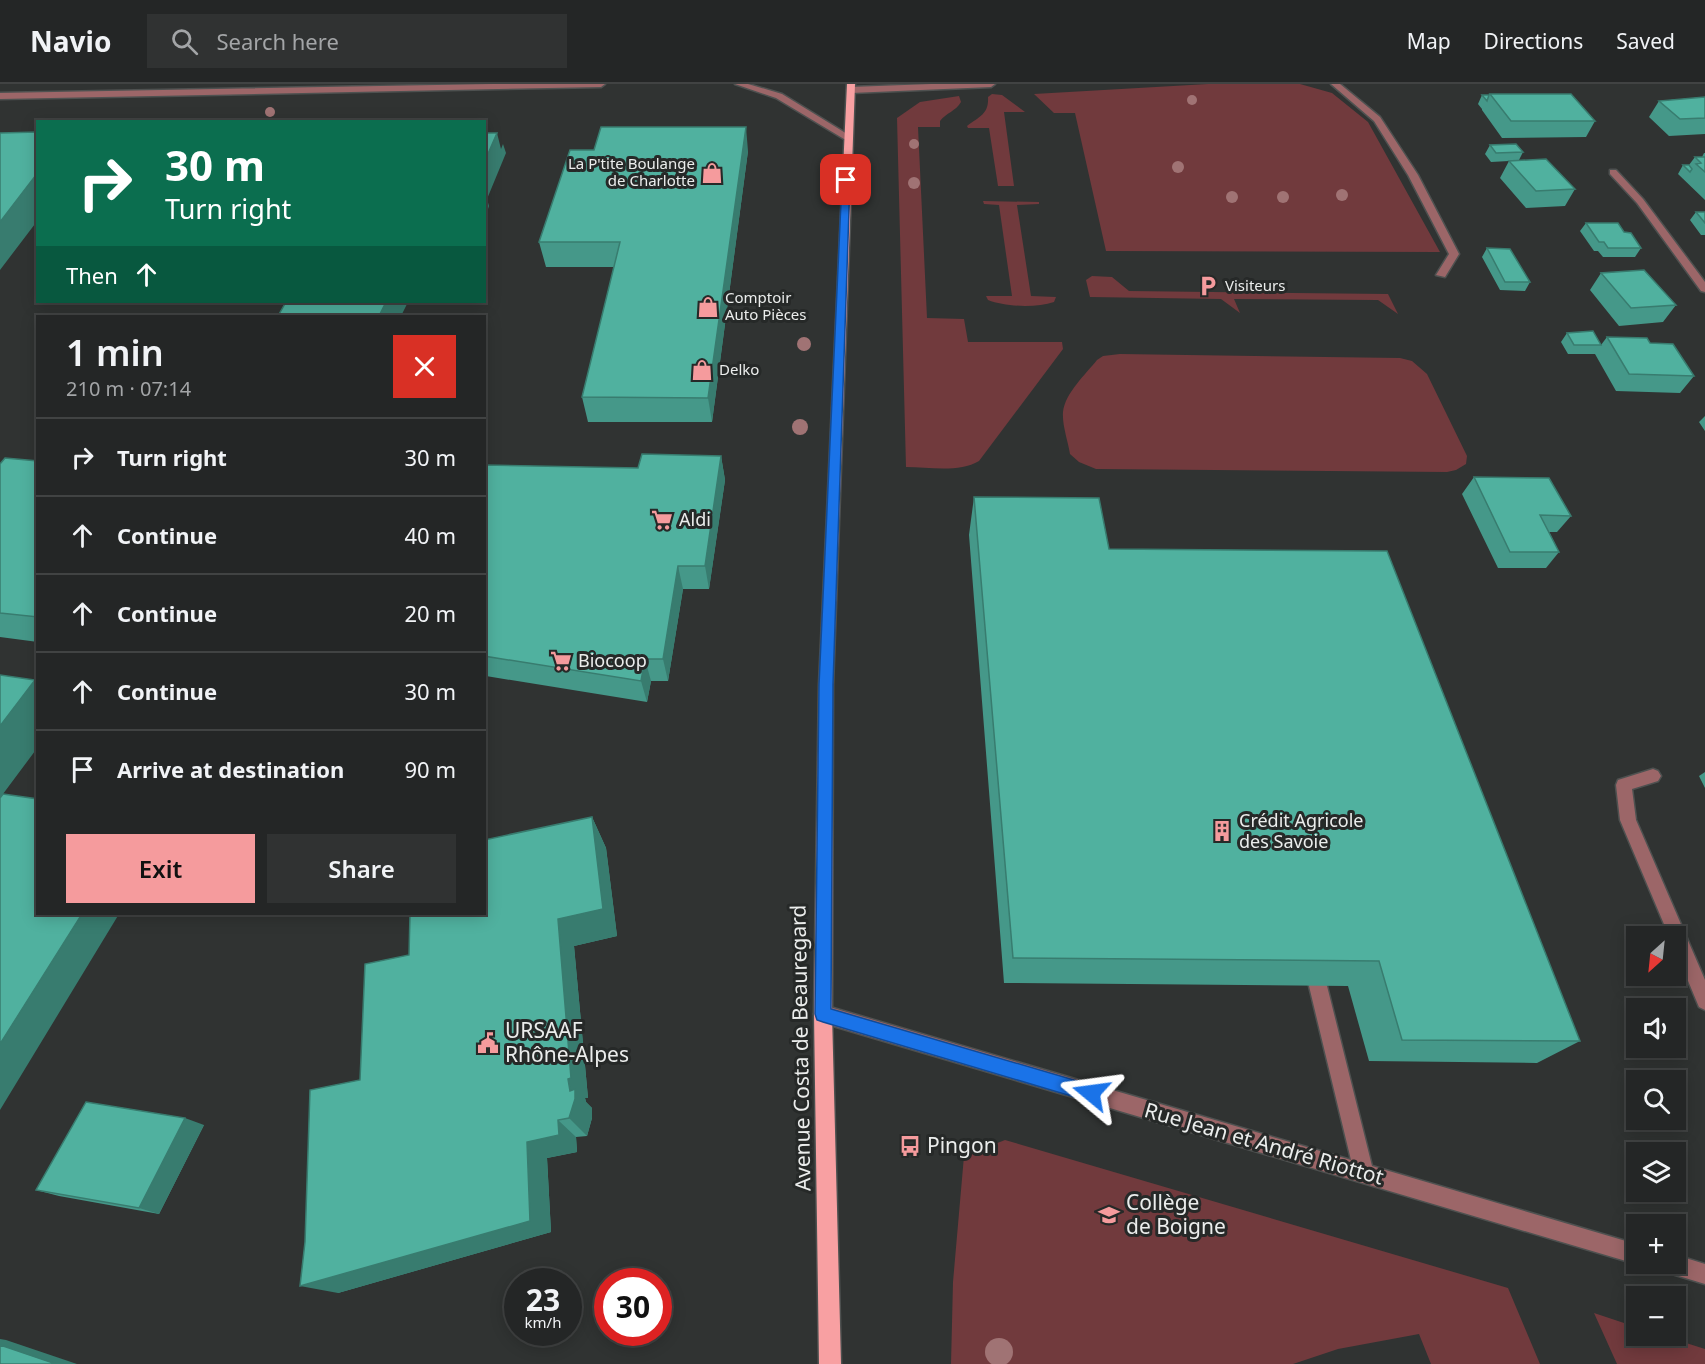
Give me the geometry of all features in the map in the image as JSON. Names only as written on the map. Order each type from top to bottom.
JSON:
[{"type":"main road","name":"Avenue Costa de Beauregard","points":[[830,1364],[823,1014],[825,731],[851,87]]},
{"type":"street","points":[[0,96],[601,84]]},
{"type":"street","points":[[739,84],[779,96],[848,136]]},
{"type":"street","points":[[851,87],[991,84]]},
{"type":"street","points":[[1335,84],[1377,119],[1413,175],[1454,254],[1441,275]]},
{"type":"street","points":[[1613,172],[1640,201],[1705,289]]},
{"type":"street","points":[[1653,776],[1623,785],[1628,820],[1705,1001]]},
{"type":"street","points":[[1318,986],[1364,1174]]},
{"type":"street","name":"Rue Jean et André Riottot","points":[[823,1014],[1626,1251]]},
{"type":"street","points":[[1686,1269],[1705,1274]]},
{"type":"shaded area","points":[[1208,84],[1300,84],[1332,93],[1368,122],[1440,252],[1106,251],[1075,113],[1054,113],[1034,94]]},
{"type":"shaded area","points":[[992,94],[1002,95],[1025,112],[1004,112],[1014,186],[998,186],[989,128],[968,128],[967,126],[985,111],[988,97]]},
{"type":"shaded area","points":[[959,96],[961,102],[940,121],[940,127],[918,127],[927,318],[964,319],[968,342],[1062,342],[1063,349],[979,461],[953,468],[906,467],[897,118],[920,102]]},
{"type":"shaded area","points":[[983,201],[1039,202],[1039,204],[1017,205],[1031,296],[1056,297],[1054,302],[1021,306],[988,300],[986,296],[1012,296],[999,205],[984,204]]},
{"type":"shaded area","points":[[1092,276],[1112,277],[1129,291],[1388,294],[1398,314],[1378,300],[1234,299],[1240,313],[1221,299],[1090,297],[1086,280]]},
{"type":"shaded area","points":[[1120,354],[1400,358],[1412,361],[1427,374],[1467,456],[1466,464],[1447,472],[1096,469],[1079,462],[1070,454],[1063,412],[1072,391],[1097,360],[1103,356]]},
{"type":"shaded area","name":"Collège de Boigne","points":[[1005,1140],[1508,1288],[1540,1364],[1431,1364],[1419,1334],[1338,1349],[1293,1364],[951,1364],[953,1282],[964,1156]]},
{"type":"shaded area","points":[[1594,1313],[1626,1324],[1626,1346],[1686,1346],[1686,1343],[1705,1349],[1705,1364],[1617,1364]]},
{"type":"building","points":[[1490,94],[1571,94],[1595,121],[1511,121]]},
{"type":"building","points":[[1705,97],[1705,118],[1680,119],[1659,101]]},
{"type":"building","points":[[601,127],[746,127],[708,398],[582,397],[620,242],[539,242],[570,150],[594,150]]},
{"type":"building","points":[[36,132],[36,175],[0,222],[0,133]]},
{"type":"building","points":[[486,133],[497,133],[486,158]]},
{"type":"building","points":[[1516,144],[1523,152],[1496,153],[1490,145]]},
{"type":"building","points":[[1695,157],[1705,157],[1705,172],[1696,164],[1701,163]]},
{"type":"building","points":[[1546,159],[1575,189],[1536,191],[1509,161]]},
{"type":"building","points":[[1683,165],[1689,165],[1692,169],[1690,172]]},
{"type":"building","points":[[1696,212],[1705,212],[1705,223]]},
{"type":"building","points":[[1586,223],[1618,223],[1624,232],[1631,233],[1641,248],[1608,248],[1604,242],[1599,242]]},
{"type":"building","points":[[1487,248],[1510,249],[1530,282],[1505,282]]},
{"type":"building","points":[[1644,270],[1676,305],[1631,308],[1601,273]]},
{"type":"building","points":[[285,303],[386,303],[380,315],[279,315]]},
{"type":"building","points":[[1593,331],[1601,345],[1574,345],[1567,333]]},
{"type":"building","points":[[1607,337],[1647,338],[1650,343],[1673,344],[1694,376],[1629,374]]},
{"type":"building","points":[[642,454],[721,456],[705,566],[678,566],[663,659],[645,659],[641,681],[486,656],[486,465],[638,468]]},
{"type":"building","points":[[5,458],[36,461],[36,617],[0,613],[0,464]]},
{"type":"building","points":[[1474,477],[1549,478],[1571,516],[1540,515],[1559,552],[1510,552]]},
{"type":"building","name":"Crédit Agricole des Savoie","points":[[974,497],[1099,498],[1109,549],[1387,551],[1580,1041],[1402,1040],[1379,961],[1013,958]]},
{"type":"building","points":[[0,675],[35,680],[0,726]]},
{"type":"building","points":[[3,794],[36,799],[36,915],[81,915],[0,1044],[0,798]]},
{"type":"building","name":"URSAAF Rhône-Alpes","points":[[592,817],[603,909],[558,919],[571,1078],[568,1079],[570,1091],[575,1089],[575,1099],[569,1118],[558,1120],[559,1135],[527,1142],[530,1221],[300,1286],[305,1242],[310,1090],[360,1080],[365,964],[409,955],[410,915],[486,915],[486,840]]},
{"type":"building","points":[[86,1102],[185,1118],[139,1208],[36,1190]]},
{"type":"building","points":[[0,1345],[56,1364],[0,1364]]},
{"type":"place","name":"La P'tite Boulange de Charlotte","points":[[712,173]]},
{"type":"place","name":"Visiteurs","points":[[1208,286]]},
{"type":"place","name":"Comptoir Auto Pièces","points":[[708,307]]},
{"type":"place","name":"Delko","points":[[702,370]]},
{"type":"place","name":"Aldi","points":[[662,520]]},
{"type":"place","name":"Biocoop","points":[[561,661]]},
{"type":"place","name":"Crédit Agricole des Savoie","points":[[1222,831]]},
{"type":"place","name":"URSAAF Rhône-Alpes","points":[[488,1043]]},
{"type":"place","name":"Pingon","points":[[910,1146]]},
{"type":"place","name":"Collège de Boigne","points":[[1109,1215]]},
{"type":"route","points":[[846,180],[826,685],[823,1014],[1091,1093]]}]
